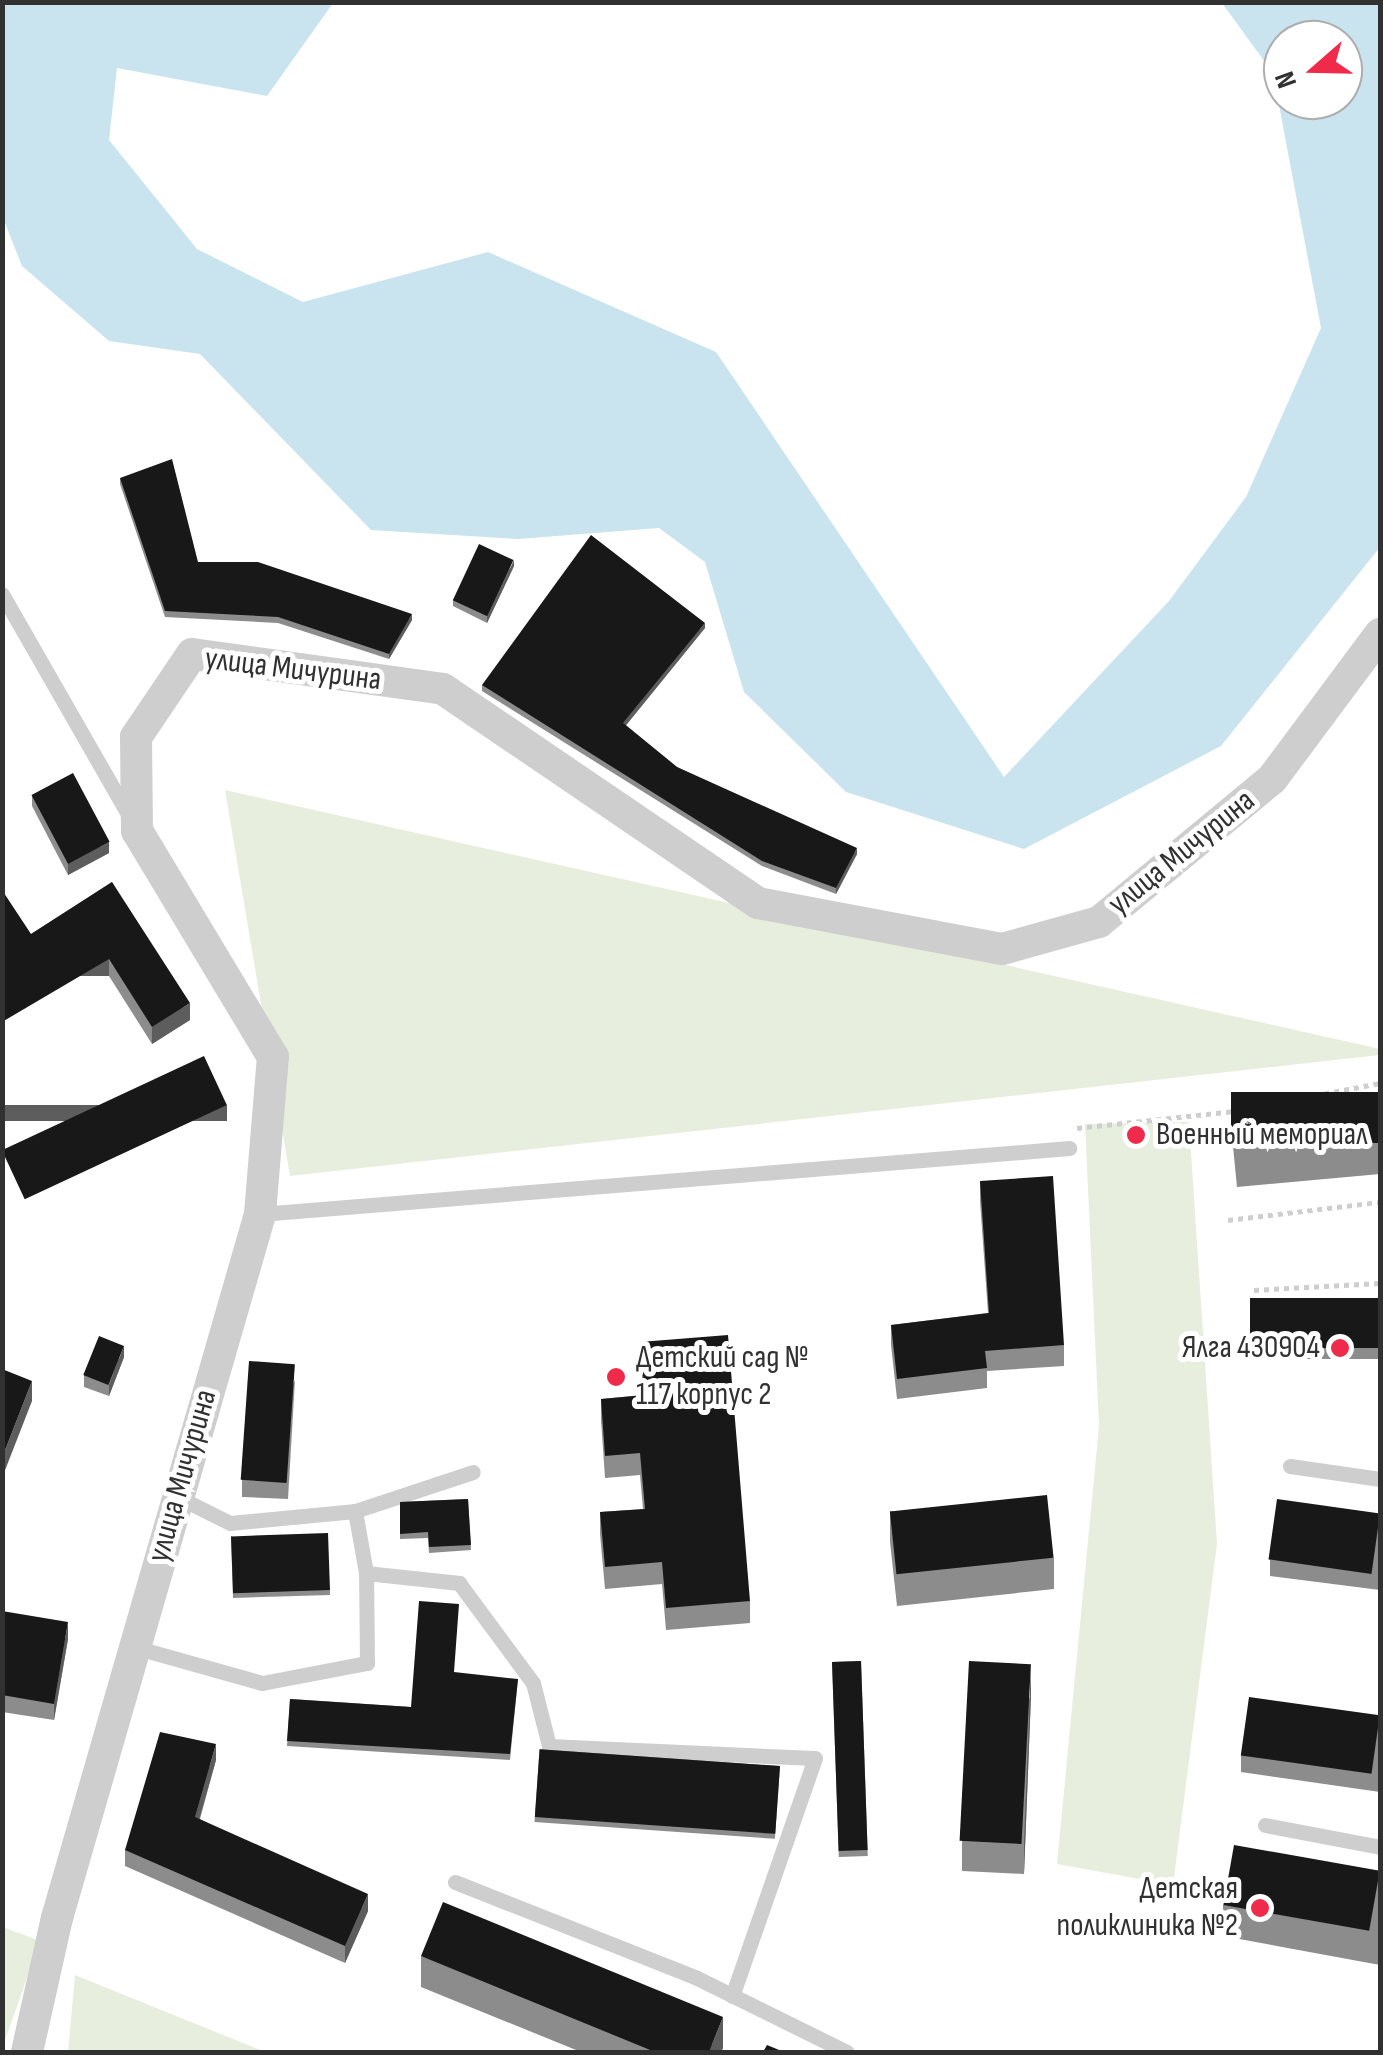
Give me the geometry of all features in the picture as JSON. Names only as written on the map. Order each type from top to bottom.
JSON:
[{"type":"street","name":"улица Мичурина","points":[[28,2052],[134,1647],[260,1214],[273,1057],[137,831],[136,737],[192,654],[443,690],[758,903],[1002,948],[1098,922],[1272,780],[1380,634]]},
{"type":"lane","points":[[2,594],[137,831]]},
{"type":"lane","points":[[260,1214],[1070,1148]]},
{"type":"lane","points":[[1290,1466],[1380,1480]]},
{"type":"lane","points":[[176,1496],[230,1523],[356,1511],[474,1472]]},
{"type":"lane","points":[[134,1647],[262,1682],[367,1664],[366,1573],[356,1511]]},
{"type":"lane","points":[[366,1573],[459,1583],[532,1683],[549,1746],[816,1758],[732,1996]]},
{"type":"lane","points":[[1265,1825],[1380,1847]]},
{"type":"lane","points":[[455,1882],[732,1996],[847,2052]]},
{"type":"path","points":[[1228,1220],[1380,1202]]},
{"type":"path","points":[[1254,1290],[1380,1283]]},
{"type":"green space","points":[[225,790],[1380,1049],[1380,1055],[290,1176]]},
{"type":"green space","points":[[1189,1122],[1217,1544],[1173,1885],[1057,1864],[1099,1426],[1085,1124]]},
{"type":"green space","points":[[3,1927],[40,1941],[3,2046]]},
{"type":"green space","points":[[75,1975],[265,2052],[68,2052]]},
{"type":"water","points":[[2,3],[333,3],[267,96],[117,68],[109,140],[197,249],[303,302],[488,252],[716,352],[1004,777],[1169,601],[1246,497],[1321,328],[1282,120],[1363,120],[1363,20],[1263,20],[1263,59],[1222,3],[1380,3],[1380,547],[1221,746],[1024,849],[846,792],[744,692],[705,562],[659,528],[518,539],[371,530],[200,354],[109,341],[22,266],[3,218]]},
{"type":"building","points":[[172,459],[198,562],[258,562],[412,614],[389,654],[278,617],[165,611],[120,478]]},
{"type":"building","points":[[591,535],[705,623],[623,723],[677,767],[857,848],[836,888],[762,861],[482,685]]},
{"type":"building","points":[[479,544],[513,560],[487,616],[453,600]]},
{"type":"building","points":[[73,773],[110,842],[68,864],[32,795]]},
{"type":"building","points":[[112,882],[190,1003],[152,1027],[109,959],[2,1022],[2,890],[31,934]]},
{"type":"building","points":[[204,1056],[227,1105],[25,1199],[2,1150]]},
{"type":"building","points":[[1231,1092],[1380,1092],[1380,1143],[1231,1143]]},
{"type":"building","points":[[1053,1176],[1064,1345],[985,1351],[987,1368],[897,1379],[891,1325],[989,1313],[980,1181]]},
{"type":"building","points":[[1250,1298],[1380,1298],[1380,1348],[1250,1348]]},
{"type":"building","points":[[728,1335],[750,1601],[666,1608],[662,1562],[605,1567],[600,1512],[645,1509],[640,1453],[605,1456],[601,1399],[645,1395],[640,1342]]},
{"type":"building","points":[[99,1336],[124,1346],[108,1385],[83,1375]]},
{"type":"building","points":[[249,1361],[295,1364],[287,1483],[241,1480]]},
{"type":"building","points":[[2,1369],[32,1381],[2,1458]]},
{"type":"building","points":[[1047,1495],[1054,1558],[896,1574],[890,1512]]},
{"type":"building","points":[[468,1499],[471,1545],[429,1547],[428,1532],[400,1534],[400,1502]]},
{"type":"building","points":[[1277,1499],[1380,1513],[1371,1574],[1269,1559]]},
{"type":"building","points":[[328,1533],[330,1590],[233,1593],[231,1536]]},
{"type":"building","points":[[419,1601],[459,1604],[454,1672],[518,1679],[510,1754],[287,1741],[290,1699],[411,1707]]},
{"type":"building","points":[[2,1611],[68,1622],[54,1704],[2,1695]]},
{"type":"building","points":[[861,1661],[868,1850],[839,1851],[832,1662]]},
{"type":"building","points":[[969,1661],[1031,1664],[1021,1844],[960,1841]]},
{"type":"building","points":[[1249,1697],[1380,1715],[1372,1774],[1241,1755]]},
{"type":"building","points":[[160,1732],[216,1744],[195,1817],[368,1894],[345,1946],[125,1850]]},
{"type":"building","points":[[540,1749],[780,1766],[775,1834],[535,1817]]},
{"type":"building","points":[[1234,1845],[1380,1871],[1369,1931],[1223,1905]]},
{"type":"building","points":[[443,1902],[723,2017],[709,2052],[655,2052],[421,1956]]},
{"type":"building","points":[[767,2045],[784,2052],[763,2052]]},
{"type":"place","name":"Военный мемориал","points":[[1136,1135]]},
{"type":"place","name":"Ялга 430904","points":[[1340,1348]]},
{"type":"place","name":"Детский сад № 117 корпус 2","points":[[616,1377]]},
{"type":"place","name":"Детская поликлиника №2","points":[[1260,1908]]}]
